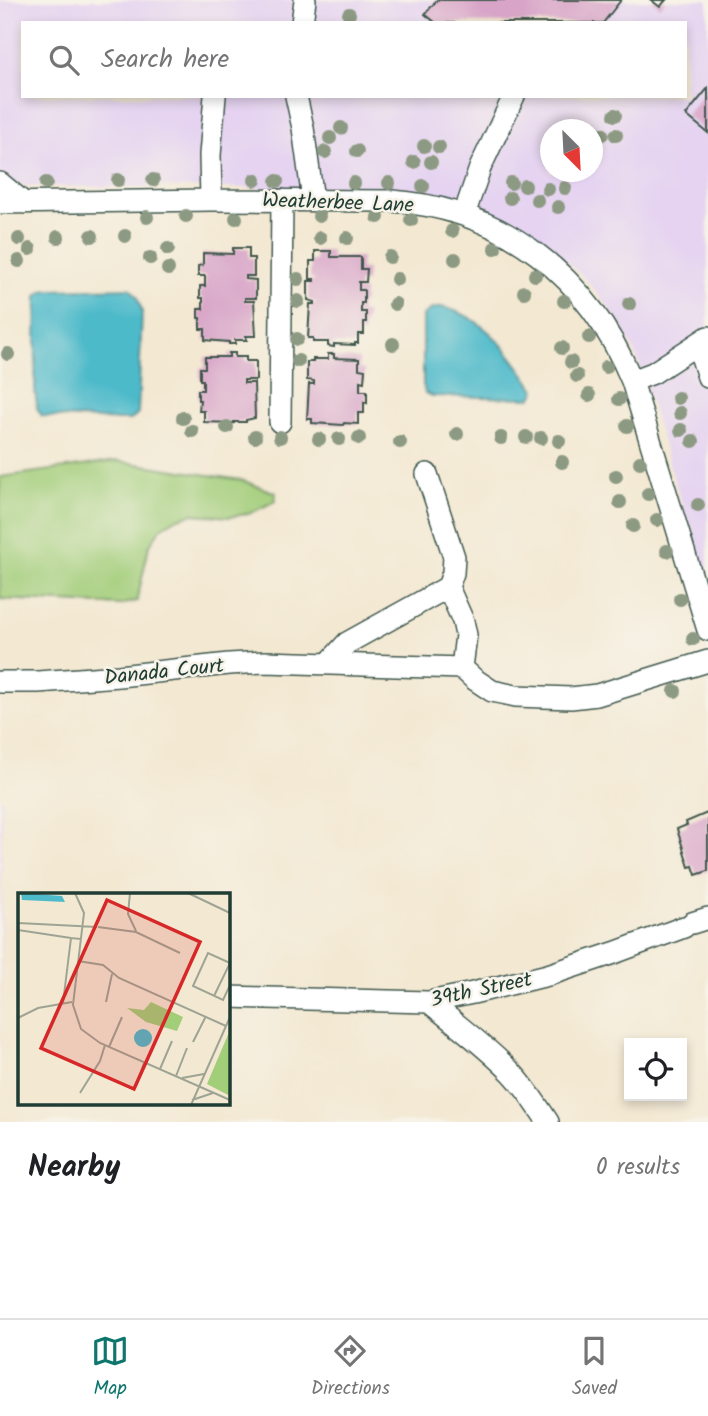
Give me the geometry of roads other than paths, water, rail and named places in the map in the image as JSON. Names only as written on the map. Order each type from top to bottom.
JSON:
[{"type":"street","points":[[302,21],[305,0]]},
{"type":"street","points":[[211,200],[210,155],[215,98]]},
{"type":"street","points":[[296,98],[313,200]]},
{"type":"street","points":[[464,215],[480,168],[513,98]]},
{"type":"street","points":[[0,183],[24,203]]},
{"type":"street","name":"Weatherbee Lane","points":[[0,203],[211,200],[414,203],[464,215],[506,233],[565,278],[602,322],[623,360],[632,381],[708,630]]},
{"type":"street","points":[[281,422],[282,200]]},
{"type":"street","points":[[632,381],[653,373],[702,342]]},
{"type":"street","points":[[702,342],[702,358],[708,377]]},
{"type":"street","points":[[328,664],[347,643],[448,587],[453,573],[454,557],[427,474]]},
{"type":"street","points":[[448,587],[463,621],[466,635],[462,668],[492,691],[516,696],[570,698],[597,695],[708,661]]},
{"type":"street","name":"Danada Court","points":[[0,682],[120,676],[265,662],[462,668]]},
{"type":"street","name":"39th Street","points":[[229,997],[429,1002],[548,975],[695,923]]},
{"type":"street","points":[[429,1002],[512,1073],[548,1122]]},
{"type":"water","points":[[130,288],[137,296],[142,311],[138,413],[131,420],[42,416],[37,408],[35,389],[37,296],[50,290]]},
{"type":"water","points":[[441,307],[471,319],[496,339],[536,391],[531,398],[432,396],[425,393],[423,315]]}]
